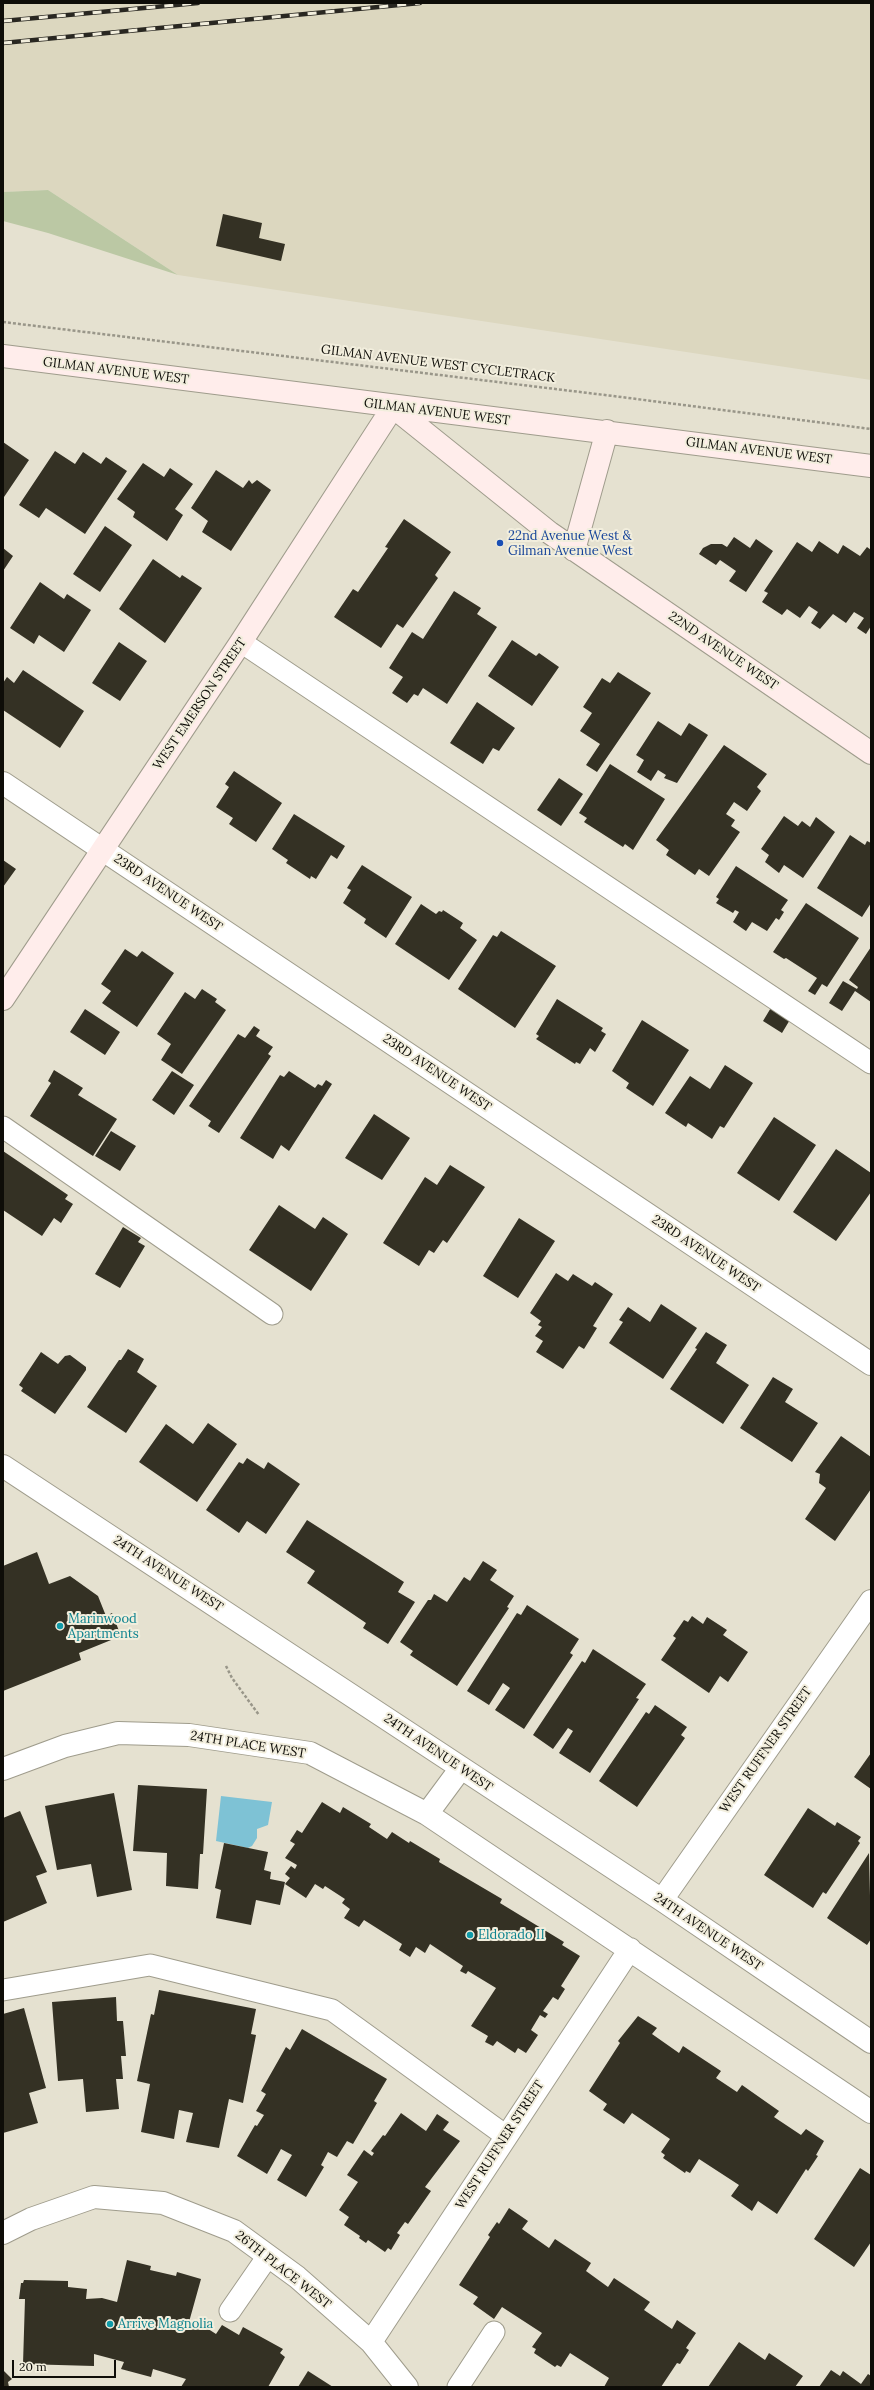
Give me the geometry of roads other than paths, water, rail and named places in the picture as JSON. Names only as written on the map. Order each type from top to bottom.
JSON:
[{"type":"street","name":"GILMAN AVENUE WEST","points":[[3,356],[393,407],[607,431],[871,466]]},
{"type":"street","name":"22ND AVENUE WEST","points":[[393,407],[550,533],[871,753]]},
{"type":"street","name":"WEST EMERSON STREET","points":[[3,999],[241,642],[393,407]]},
{"type":"street","points":[[574,550],[607,431]]},
{"type":"street","name":"23RD AVENUE WEST","points":[[3,783],[871,1364]]},
{"type":"street","name":"24TH AVENUE WEST","points":[[3,1466],[252,1628],[662,1900],[871,2042]]},
{"type":"street","name":"WEST RUFFNER STREET","points":[[662,1900],[869,1608]]},
{"type":"street","name":"24TH PLACE WEST","points":[[3,1769],[65,1746],[118,1733],[189,1735],[310,1753],[427,1814]]},
{"type":"street","points":[[461,1768],[427,1814],[871,2112]]},
{"type":"street","name":"WEST RUFFNER STREET","points":[[371,2342],[630,1949]]},
{"type":"street","name":"26TH PLACE WEST","points":[[3,2233],[31,2219],[94,2197],[163,2203],[234,2231],[297,2277],[371,2342],[408,2387]]},
{"type":"lane","points":[[241,642],[871,1063]]},
{"type":"lane","points":[[3,1127],[272,1314]]},
{"type":"lane","points":[[3,1990],[150,1965],[332,2010],[506,2136]]},
{"type":"lane","points":[[230,2312],[268,2256]]},
{"type":"lane","points":[[458,2387],[494,2332]]},
{"type":"water","points":[[221,1796],[272,1802],[268,1825],[257,1829],[257,1838],[252,1846],[248,1848],[216,1841]]},
{"type":"railway","points":[[3,21],[198,3]]},
{"type":"railway","points":[[3,43],[420,3]]},
{"type":"place","name":"22nd Avenue West & Gilman Avenue West","points":[[500,543]]},
{"type":"place","name":"Marinwood Apartments","points":[[60,1626]]},
{"type":"place","name":"Eldorado II","points":[[470,1935]]},
{"type":"place","name":"Arrive Magnolia","points":[[110,2324]]}]
